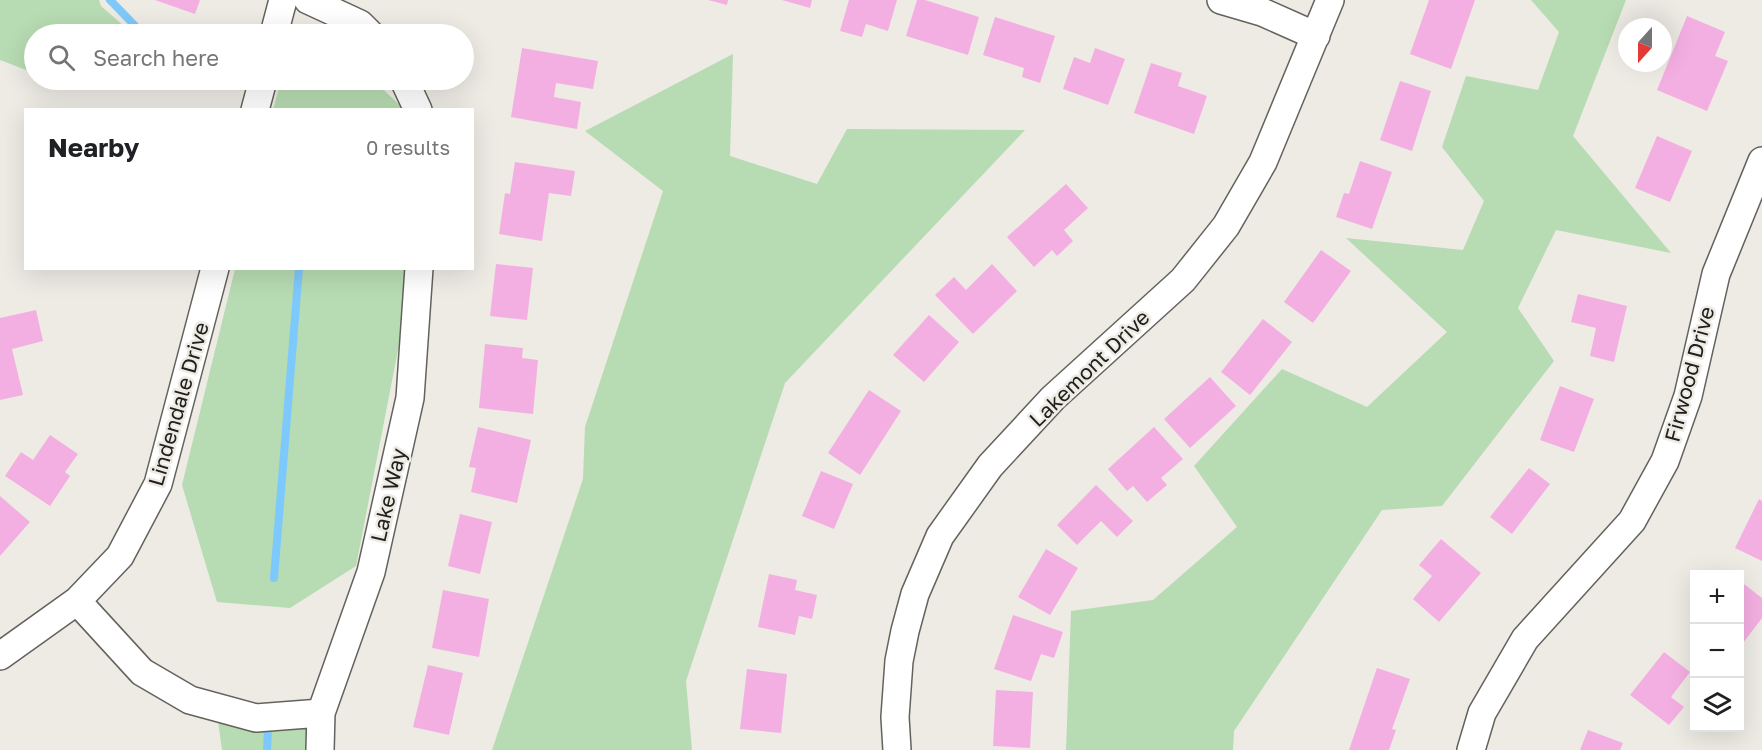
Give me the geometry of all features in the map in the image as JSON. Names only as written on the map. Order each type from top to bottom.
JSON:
[{"type":"street","points":[[277,24],[283,0]]},
{"type":"street","points":[[308,0],[360,24]]},
{"type":"street","points":[[1221,0],[1262,12],[1316,36]]},
{"type":"street","name":"Lakemont Drive","points":[[897,750],[895,717],[899,661],[905,631],[915,594],[940,536],[990,466],[1053,398],[1183,280],[1226,226],[1263,162],[1330,0]]},
{"type":"street","points":[[256,108],[260,90]]},
{"type":"street","points":[[409,90],[417,108]]},
{"type":"street","name":"Firwood Drive","points":[[1471,750],[1482,713],[1525,639],[1632,521],[1665,461],[1688,396],[1716,274],[1762,161]]},
{"type":"street","name":"Lindendale Drive","points":[[0,656],[77,601],[120,556],[158,484],[214,270]]},
{"type":"street","name":"Lake Way","points":[[320,750],[321,713],[370,572],[410,398],[419,270]]},
{"type":"street","points":[[77,601],[142,672],[190,700],[256,718],[321,713]]},
{"type":"green space","points":[[0,0],[99,0],[101,6],[122,24],[24,24],[24,69],[0,60]]},
{"type":"green space","points":[[1531,0],[1626,0],[1573,136],[1671,253],[1556,230],[1518,308],[1554,361],[1442,506],[1382,510],[1234,731],[1233,750],[1066,750],[1071,611],[1153,600],[1237,527],[1194,466],[1282,369],[1367,407],[1447,332],[1346,238],[1463,250],[1484,201],[1442,147],[1466,76],[1538,90],[1559,32]]},
{"type":"green space","points":[[733,54],[730,156],[817,184],[847,129],[1025,130],[785,383],[686,681],[692,750],[492,750],[583,479],[585,427],[663,191],[585,131]]},
{"type":"green space","points":[[278,90],[384,90],[403,108],[274,108]]},
{"type":"green space","points":[[235,270],[405,270],[405,314],[356,566],[290,608],[217,602],[182,485]]},
{"type":"green space","points":[[218,721],[313,726],[312,750],[222,750]]},
{"type":"building","points":[[155,0],[200,0],[195,14]]},
{"type":"building","points":[[708,0],[728,0],[727,5]]},
{"type":"building","points":[[782,0],[812,0],[810,8]]},
{"type":"building","points":[[849,0],[897,0],[888,31],[866,24],[862,37],[840,31]]},
{"type":"building","points":[[917,0],[925,0],[979,17],[968,55],[906,36]]},
{"type":"building","points":[[1429,0],[1475,0],[1451,69],[1410,54]]},
{"type":"building","points":[[1687,16],[1725,32],[1715,56],[1728,61],[1707,111],[1657,90],[1664,72],[1672,72],[1672,53]]},
{"type":"building","points":[[995,17],[1055,36],[1040,83],[1022,77],[1024,68],[983,55]]},
{"type":"building","points":[[522,48],[598,61],[593,89],[556,83],[554,97],[581,102],[577,129],[511,117]]},
{"type":"building","points":[[1095,48],[1125,59],[1108,105],[1063,89],[1074,57],[1090,63]]},
{"type":"building","points":[[1151,63],[1182,73],[1178,86],[1207,96],[1194,134],[1134,113]]},
{"type":"building","points":[[1400,81],[1431,91],[1412,151],[1380,140]]},
{"type":"building","points":[[1657,136],[1692,151],[1670,202],[1635,188]]},
{"type":"building","points":[[1360,161],[1392,172],[1372,229],[1336,217],[1344,193],[1349,194]]},
{"type":"building","points":[[515,162],[575,171],[571,196],[549,193],[542,241],[499,234],[505,193],[510,194]]},
{"type":"building","points":[[1066,184],[1088,208],[1064,230],[1073,241],[1057,256],[1052,250],[1034,267],[1007,237]]},
{"type":"building","points":[[1321,250],[1351,271],[1313,323],[1284,302]]},
{"type":"building","points":[[496,264],[533,268],[527,320],[490,316]]},
{"type":"building","points":[[992,264],[1017,291],[973,334],[935,295],[954,277],[966,290]]},
{"type":"building","points":[[1578,294],[1627,306],[1614,362],[1590,356],[1596,328],[1571,322]]},
{"type":"building","points":[[36,310],[43,341],[12,349],[23,395],[0,400],[0,318]]},
{"type":"building","points":[[929,315],[959,342],[924,382],[893,355]]},
{"type":"building","points":[[1263,319],[1292,342],[1250,395],[1221,372]]},
{"type":"building","points":[[485,344],[523,348],[522,358],[538,360],[533,414],[479,408]]},
{"type":"building","points":[[1210,377],[1236,406],[1190,448],[1164,419]]},
{"type":"building","points":[[1560,386],[1594,399],[1574,452],[1540,440]]},
{"type":"building","points":[[869,390],[901,411],[860,475],[828,453]]},
{"type":"building","points":[[478,427],[531,440],[517,503],[471,492],[476,468],[469,467]]},
{"type":"building","points":[[1154,427],[1183,459],[1161,478],[1167,485],[1147,502],[1133,486],[1127,491],[1108,469]]},
{"type":"building","points":[[50,435],[78,454],[65,472],[70,476],[50,506],[5,476],[21,452],[33,460]]},
{"type":"building","points":[[1529,468],[1550,484],[1512,534],[1490,517]]},
{"type":"building","points":[[821,471],[853,484],[834,529],[802,516]]},
{"type":"building","points":[[1096,485],[1133,521],[1117,537],[1101,521],[1077,545],[1057,525]]},
{"type":"building","points":[[0,496],[30,522],[0,556]]},
{"type":"building","points":[[1759,499],[1762,501],[1762,561],[1735,548]]},
{"type":"building","points":[[460,514],[492,522],[480,574],[448,566]]},
{"type":"building","points":[[1441,539],[1481,573],[1439,622],[1413,599],[1432,576],[1419,565]]},
{"type":"building","points":[[1046,549],[1078,568],[1050,615],[1018,597]]},
{"type":"building","points":[[769,574],[797,580],[795,590],[817,595],[812,619],[799,616],[795,635],[758,627]]},
{"type":"building","points":[[1744,584],[1762,598],[1762,618],[1744,642]]},
{"type":"building","points":[[443,590],[489,599],[479,657],[432,648]]},
{"type":"building","points":[[1013,615],[1063,632],[1054,658],[1041,654],[1031,681],[994,669]]},
{"type":"building","points":[[1664,652],[1690,672],[1671,697],[1684,707],[1669,725],[1630,695]]},
{"type":"building","points":[[428,665],[463,673],[449,735],[413,727]]},
{"type":"building","points":[[1377,668],[1410,679],[1392,729],[1396,730],[1389,750],[1349,750]]},
{"type":"building","points":[[747,669],[787,674],[781,733],[740,729]]},
{"type":"building","points":[[996,690],[1033,692],[1030,748],[993,746]]},
{"type":"building","points":[[1588,730],[1623,743],[1620,750],[1580,750]]},
{"type":"waterway","points":[[110,0],[133,24]]},
{"type":"waterway","points":[[274,578],[299,270]]},
{"type":"waterway","points":[[267,750],[268,729]]}]
